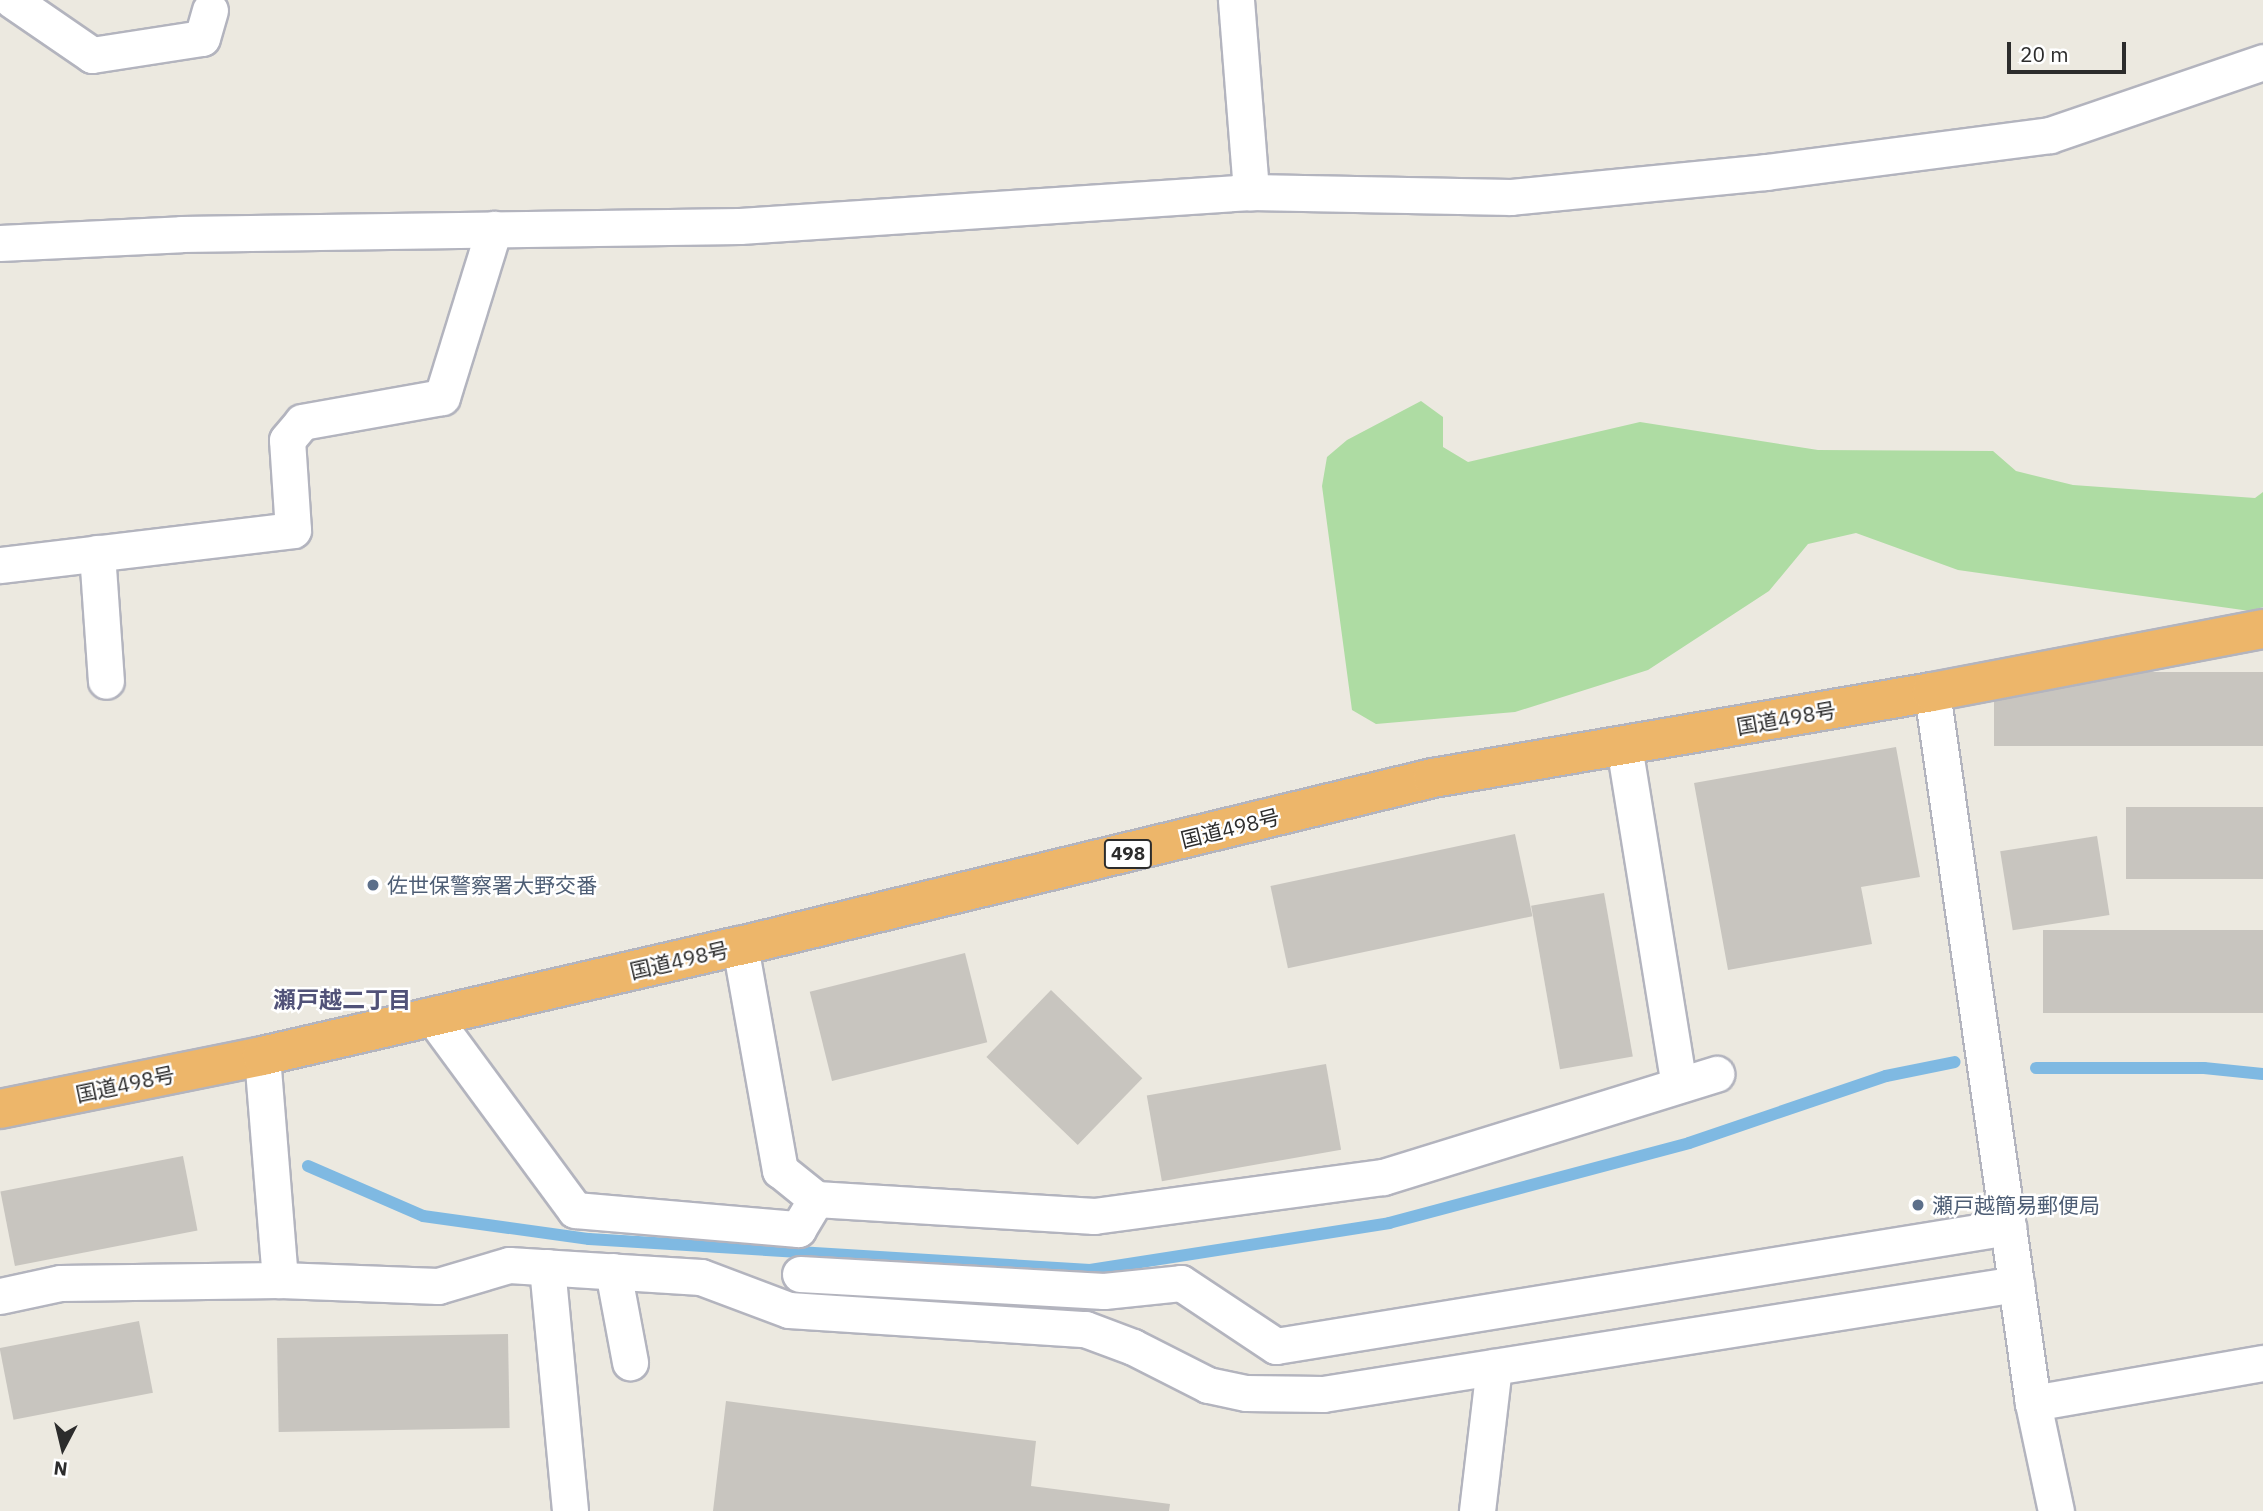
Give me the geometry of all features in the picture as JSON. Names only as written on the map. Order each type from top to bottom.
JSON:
[{"type":"highway","name":"国道498号","points":[[0,1109],[262,1056],[740,946],[1433,778],[1932,692],[2263,629]]},
{"type":"street","points":[[12,0],[92,55],[202,38],[213,4]]},
{"type":"street","points":[[1236,0],[1251,192]]},
{"type":"street","points":[[0,243],[181,234],[740,226],[1251,192],[1511,197],[1766,172],[2050,135],[2263,62]]},
{"type":"street","points":[[0,565],[293,530],[286,440],[302,422],[442,397],[494,229]]},
{"type":"street","points":[[97,553],[106,681]]},
{"type":"street","points":[[1932,692],[2033,1403],[2056,1511]]},
{"type":"street","points":[[1624,746],[1679,1085]]},
{"type":"street","points":[[740,946],[780,1170],[816,1199],[1094,1216],[1383,1177],[1716,1074]]},
{"type":"street","points":[[432,1016],[575,1210],[798,1229]]},
{"type":"street","points":[[262,1056],[280,1280]]},
{"type":"street","points":[[802,1311],[798,1229],[816,1199]]},
{"type":"street","points":[[800,1274],[1104,1291],[1181,1283],[1276,1346],[2008,1227]]},
{"type":"street","points":[[0,1296],[60,1283],[280,1280],[438,1286],[509,1265],[701,1277],[789,1310],[1085,1329],[1133,1347],[1208,1385],[1246,1393],[1323,1394],[2016,1284]]},
{"type":"street","points":[[547,1267],[570,1511]]},
{"type":"street","points":[[613,1271],[630,1362]]},
{"type":"street","points":[[2033,1403],[2263,1363]]},
{"type":"street","points":[[1477,1511],[1494,1367]]},
{"type":"green space","points":[[1421,401],[1443,417],[1443,447],[1468,462],[1640,422],[1818,450],[1993,451],[2016,471],[2073,485],[2255,498],[2263,492],[2263,607],[2250,611],[1958,570],[1856,533],[1808,544],[1769,591],[1648,670],[1515,712],[1376,724],[1352,710],[1322,486],[1327,457],[1347,440]]},
{"type":"building","points":[[1994,672],[2263,672],[2263,746],[1994,746]]},
{"type":"building","points":[[1896,747],[1920,877],[1861,887],[1872,944],[1728,970],[1694,783]]},
{"type":"building","points":[[2126,807],[2263,807],[2263,879],[2126,879]]},
{"type":"building","points":[[1515,834],[1532,916],[1288,968],[1270,886]]},
{"type":"building","points":[[2097,836],[2110,915],[2013,930],[2000,851]]},
{"type":"building","points":[[1604,893],[1633,1056],[1560,1069],[1531,906]]},
{"type":"building","points":[[2043,930],[2263,930],[2263,1013],[2043,1013]]},
{"type":"building","points":[[965,953],[987,1042],[832,1081],[810,992]]},
{"type":"building","points":[[1051,990],[1142,1078],[1078,1145],[986,1057]]},
{"type":"building","points":[[1326,1064],[1341,1150],[1162,1181],[1147,1096]]},
{"type":"building","points":[[183,1156],[198,1231],[15,1266],[0,1191]]},
{"type":"building","points":[[139,1321],[153,1393],[14,1420],[0,1348]]},
{"type":"building","points":[[508,1334],[510,1428],[279,1432],[277,1338]]},
{"type":"building","points":[[726,1401],[1036,1441],[1031,1486],[1170,1504],[1169,1511],[713,1511]]},
{"type":"waterway","points":[[308,1166],[423,1216],[589,1239],[1090,1270],[1389,1223],[1689,1143],[1886,1076],[1955,1062]]},
{"type":"waterway","points":[[2036,1068],[2204,1068],[2263,1074]]},
{"type":"place","name":"佐世保警察署大野交番","points":[[373,885]]},
{"type":"place","name":"瀬戸越簡易郵便局","points":[[1918,1205]]},
{"type":"district","name":"瀬戸越二丁目","points":[[342,999]]}]
